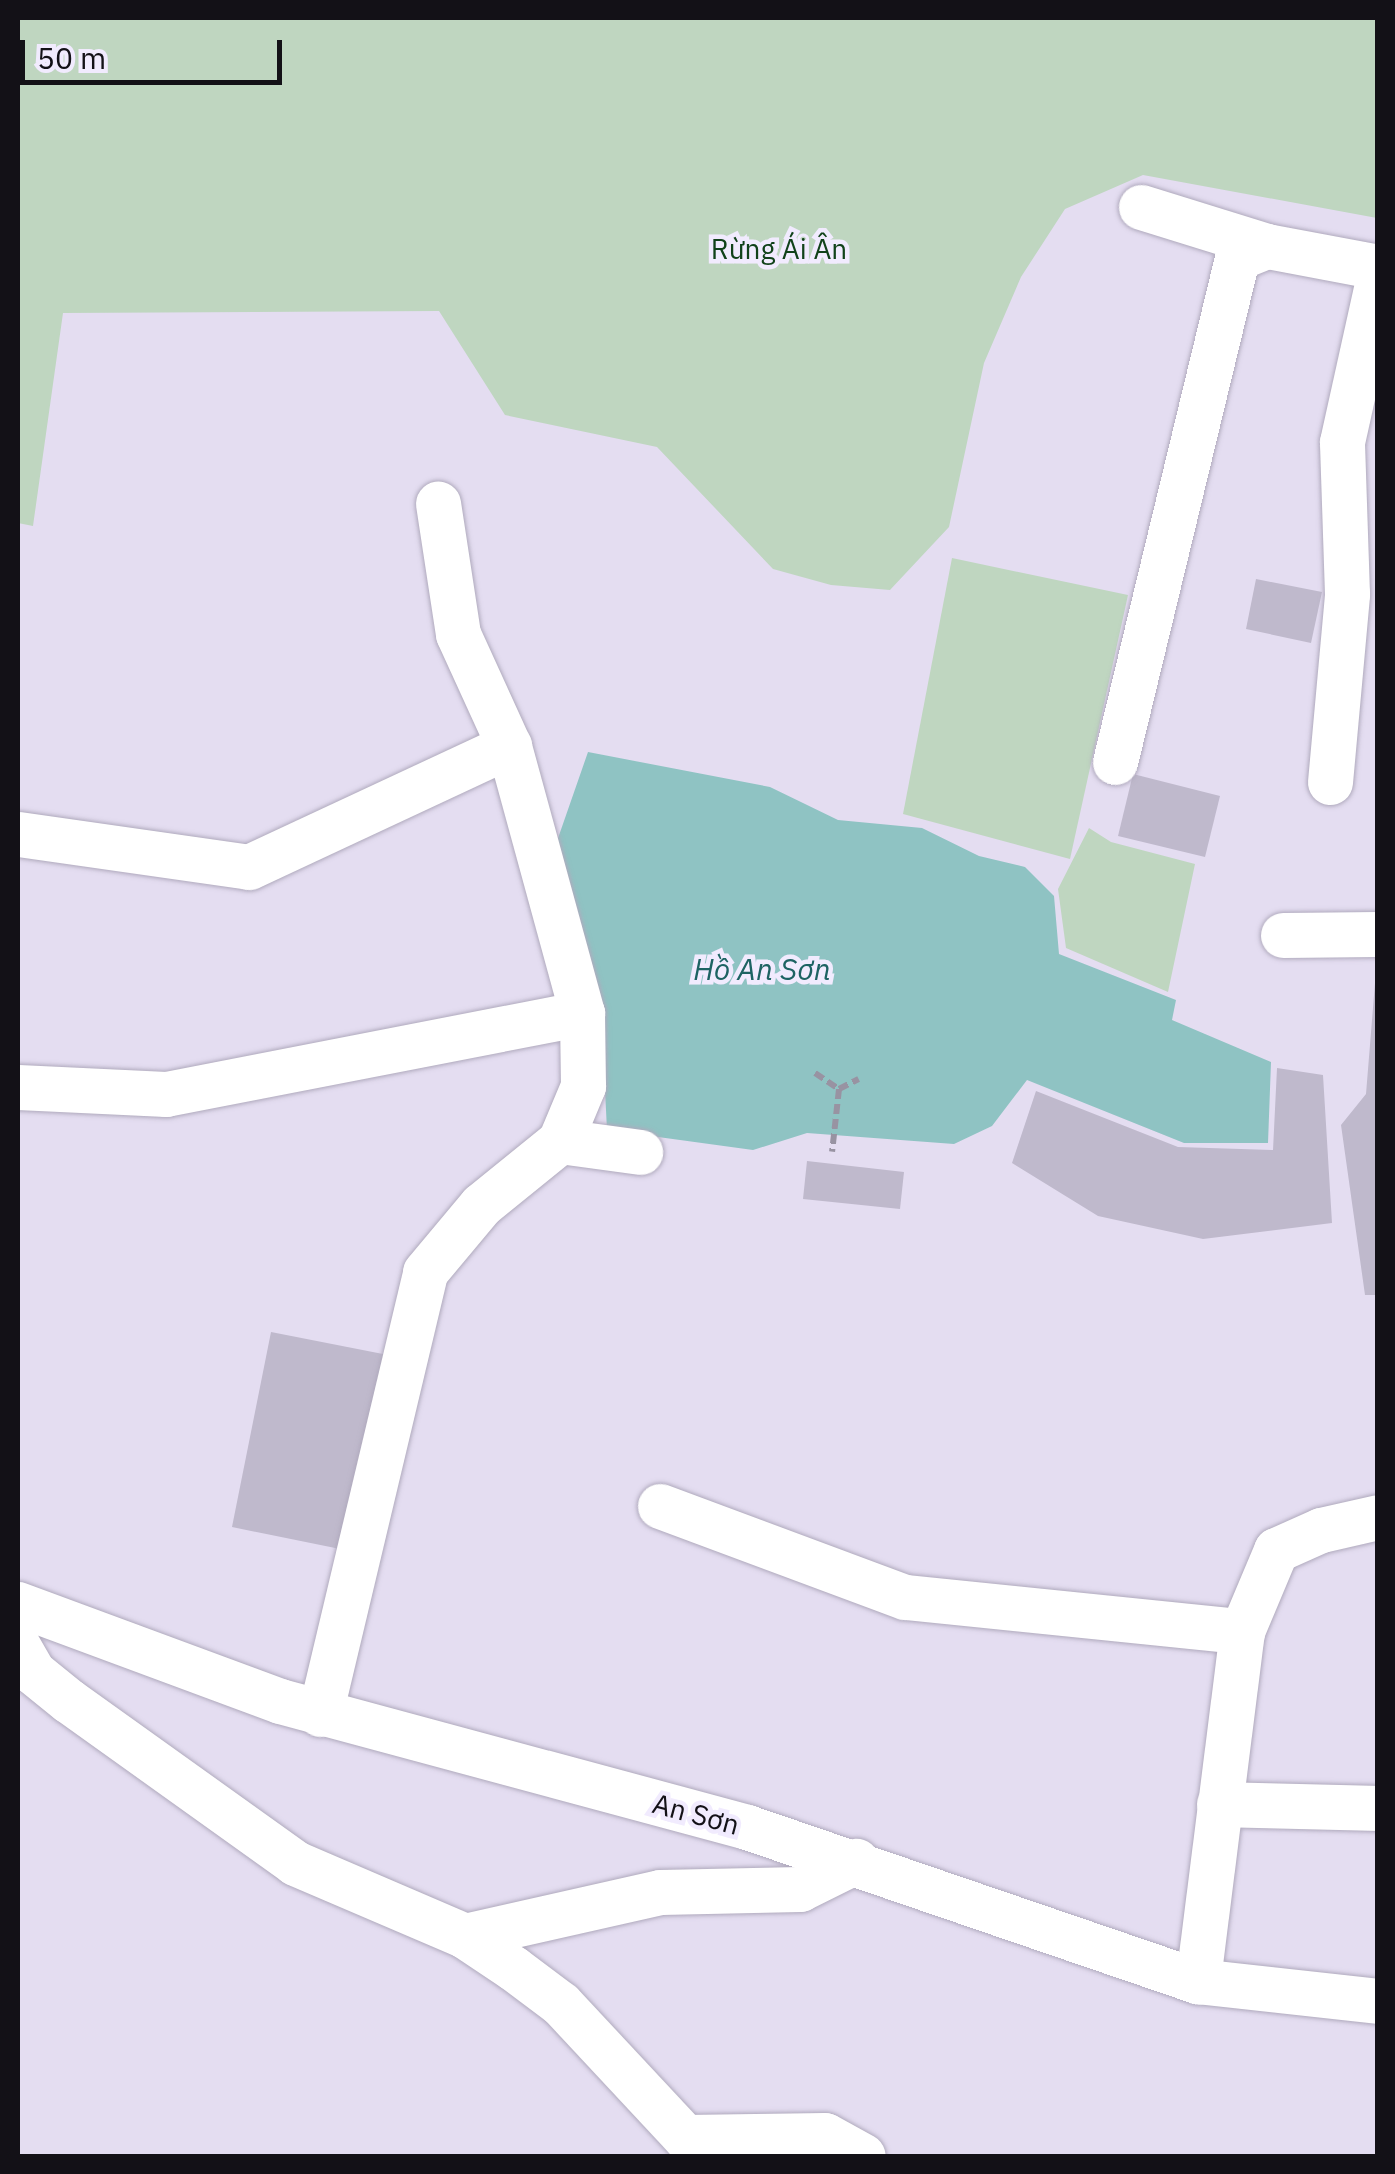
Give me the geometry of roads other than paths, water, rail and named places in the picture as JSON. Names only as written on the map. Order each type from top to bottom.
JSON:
[{"type":"street","points":[[1142,206],[1267,246],[1378,267]]},
{"type":"street","points":[[1114,762],[1229,276],[1246,250],[1267,246]]},
{"type":"street","points":[[1330,782],[1347,594],[1342,442],[1378,279]]},
{"type":"street","points":[[320,1714],[424,1272],[481,1205],[560,1141],[583,1086],[582,1014],[509,746],[458,634],[438,504]]},
{"type":"street","points":[[18,834],[249,867],[509,746]]},
{"type":"street","points":[[1283,934],[1378,934]]},
{"type":"street","points":[[18,1087],[166,1094],[582,1014]]},
{"type":"street","points":[[560,1141],[640,1152]]},
{"type":"street","points":[[660,1506],[905,1597],[1242,1632]]},
{"type":"street","points":[[1198,1981],[1242,1632],[1276,1550],[1378,1517]]},
{"type":"street","name":"An Sơn","points":[[18,1604],[320,1714],[856,1861],[1198,1981],[1365,2008]]},
{"type":"street","points":[[18,1646],[33,1672],[69,1701],[295,1864],[465,1936],[561,2004],[680,2147],[825,2136],[862,2156]]},
{"type":"street","points":[[1219,1804],[1378,1808]]},
{"type":"street","points":[[465,1936],[660,1892],[800,1889],[856,1861]]},
{"type":"water","name":"Hồ An Sơn","points":[[588,752],[770,787],[838,820],[922,828],[979,856],[1025,867],[1054,896],[1059,954],[1176,1000],[1172,1020],[1271,1062],[1268,1143],[1184,1143],[1027,1080],[992,1126],[954,1144],[807,1133],[753,1150],[607,1130],[602,1031],[556,844]]},
{"type":"park label","name":"Rừng Ái Ân","points":[[779,249]]}]
